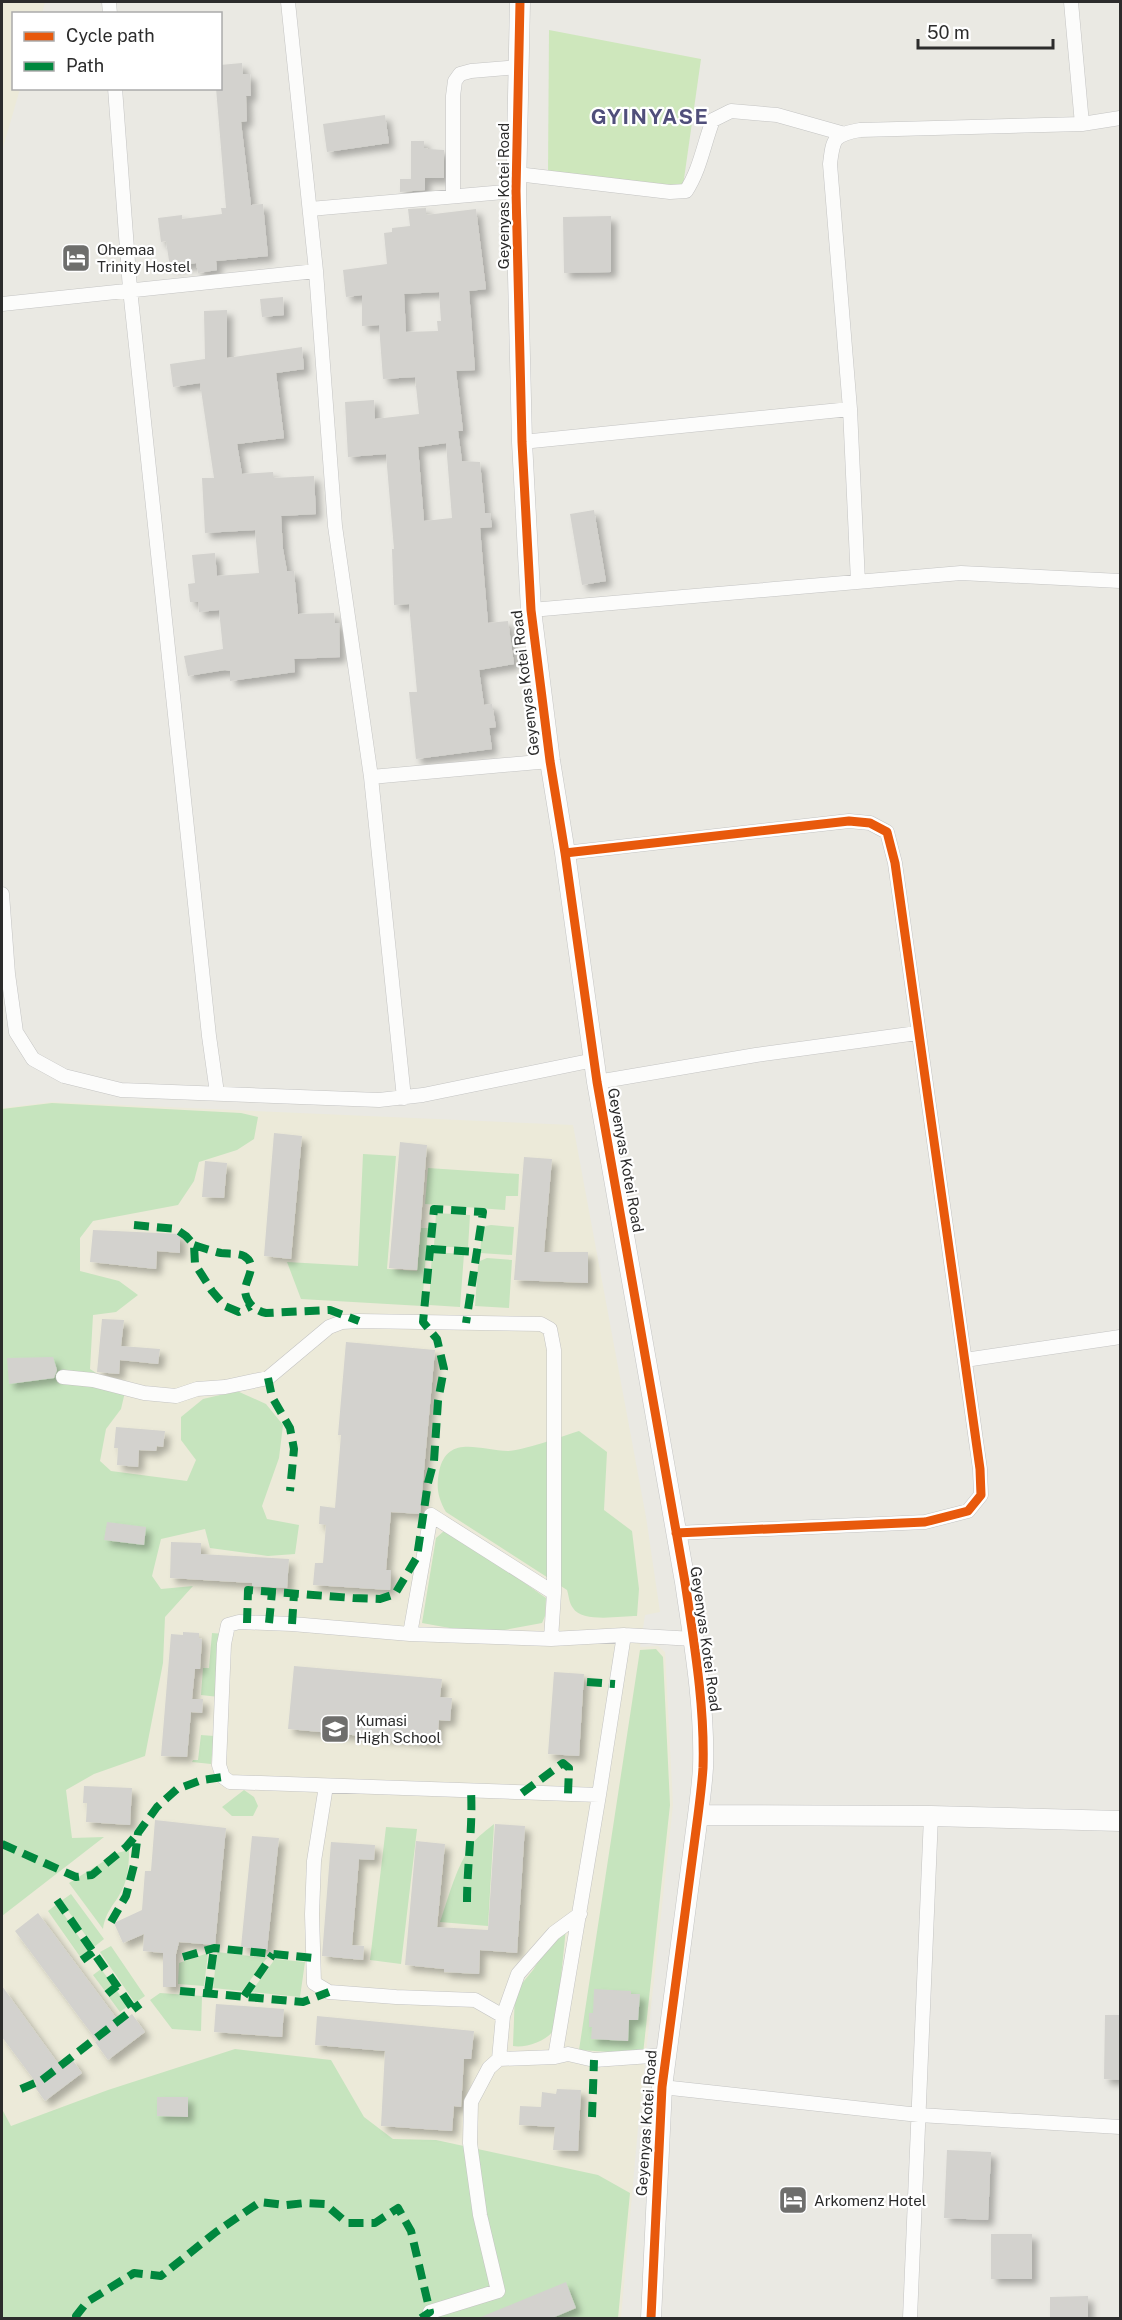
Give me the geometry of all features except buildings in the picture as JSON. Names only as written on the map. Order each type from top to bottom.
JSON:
[{"type":"street","points":[[288,2],[316,271],[335,526],[370,777],[404,1098]]},
{"type":"street","name":"Geyenyas Kotei Road","points":[[520,2],[516,182],[522,442],[531,610],[550,761],[597,1082],[694,1639],[702,1721],[703,1769],[698,1815],[662,2087],[651,2319]]},
{"type":"street","points":[[1071,2],[1082,124]]},
{"type":"street","points":[[453,195],[455,81],[460,74],[471,71],[519,67]]},
{"type":"street","points":[[115,90],[130,289],[209,1036],[217,1093]]},
{"type":"street","points":[[310,209],[453,195],[516,182],[670,192],[686,191],[695,178],[713,120],[732,111],[777,115],[841,134],[860,130],[1082,124],[1120,118]]},
{"type":"street","points":[[841,134],[832,143],[830,164],[850,409],[858,582]]},
{"type":"street","points":[[2,304],[316,271]]},
{"type":"street","points":[[522,442],[850,409]]},
{"type":"street","points":[[531,610],[961,573],[1120,581]]},
{"type":"street","points":[[370,777],[550,761]]},
{"type":"street","points":[[565,853],[849,821],[870,823],[887,832],[895,863],[917,1033],[980,1469],[981,1495],[968,1511],[925,1522],[676,1533]]},
{"type":"street","points":[[2,894],[7,1010],[16,1032],[33,1059],[64,1076],[121,1090],[379,1100],[404,1098],[594,1060]]},
{"type":"street","points":[[597,1082],[756,1055],[917,1033]]},
{"type":"street","points":[[63,1377],[93,1380],[144,1393],[176,1396],[197,1389],[225,1387],[268,1378],[328,1327],[342,1322],[359,1320],[541,1324],[550,1329],[554,1350],[555,1593],[551,1639]]},
{"type":"street","points":[[965,1360],[1120,1337]]},
{"type":"street","points":[[410,1634],[431,1515],[555,1593]]},
{"type":"street","points":[[600,1795],[230,1782],[223,1777],[219,1765],[224,1644],[228,1625],[239,1622],[292,1624],[410,1634],[551,1639],[624,1635],[694,1639]]},
{"type":"street","points":[[555,2057],[600,1795],[624,1635]]},
{"type":"street","points":[[326,1786],[314,1861],[312,1914],[314,1983],[328,1992],[396,1998],[475,2000],[503,2016]]},
{"type":"street","points":[[698,1815],[931,1816],[1120,1821]]},
{"type":"street","points":[[910,2319],[931,1816]]},
{"type":"street","points":[[430,2312],[498,2291],[480,2215],[470,2143],[471,2102],[489,2068],[498,2059],[503,2016],[518,1974],[554,1933],[580,1914]]},
{"type":"street","points":[[498,2059],[555,2057],[568,2054],[594,2060],[665,2055]]},
{"type":"street","points":[[662,2087],[919,2115],[1120,2127]]},
{"type":"shaded area","points":[[2,2],[45,2],[42,12],[12,12],[12,90],[20,90],[2,151]]},
{"type":"shaded area","name":"Kumasi High School","points":[[52,1102],[573,1125],[646,1517],[660,1612],[645,1615],[640,1647],[658,1646],[665,1652],[673,1805],[639,2117],[621,2318],[2,2318],[2,1108]]},
{"type":"green space","points":[[549,30],[701,59],[683,186],[548,173]]},
{"type":"green space","points":[[52,1103],[241,1113],[258,1117],[254,1139],[237,1150],[199,1162],[194,1181],[178,1205],[93,1221],[80,1238],[80,1271],[119,1281],[138,1295],[116,1312],[93,1315],[90,1369],[125,1392],[121,1409],[106,1429],[100,1461],[111,1471],[187,1481],[196,1460],[181,1440],[181,1417],[203,1399],[237,1391],[266,1404],[283,1425],[279,1458],[262,1506],[267,1519],[299,1525],[295,1554],[268,1556],[210,1548],[205,1529],[161,1539],[152,1576],[161,1589],[193,1586],[165,1617],[163,1663],[145,1756],[94,1774],[66,1790],[72,1838],[104,1837],[2,1916],[2,1109]]},
{"type":"green space","points":[[363,1154],[396,1156],[387,1269],[417,1271],[421,1228],[428,1228],[422,1306],[301,1299],[287,1262],[358,1266]]},
{"type":"green space","points":[[428,1168],[519,1174],[518,1196],[506,1196],[505,1210],[425,1204]]},
{"type":"green space","points":[[436,1213],[470,1215],[468,1248],[434,1246]]},
{"type":"green space","points":[[486,1226],[514,1227],[512,1255],[480,1253],[482,1231]]},
{"type":"green space","points":[[432,1252],[464,1254],[460,1307],[429,1305]]},
{"type":"green space","points":[[487,1258],[512,1260],[509,1308],[475,1306],[478,1266],[480,1261]]},
{"type":"green space","points":[[579,1431],[607,1452],[604,1510],[632,1531],[639,1589],[637,1616],[593,1617],[578,1613],[571,1604],[567,1590],[446,1512],[439,1497],[438,1478],[443,1460],[449,1452],[457,1448],[476,1447],[508,1451]]},
{"type":"green space","points":[[444,1531],[454,1533],[546,1598],[545,1616],[542,1623],[483,1634],[422,1623],[436,1538]]},
{"type":"green space","points":[[212,1633],[224,1634],[219,1697],[201,1695],[203,1668],[209,1668]]},
{"type":"green space","points":[[656,1649],[663,1657],[670,1805],[643,2054],[579,2050],[640,1650]]},
{"type":"green space","points":[[201,1735],[214,1736],[211,1764],[192,1762],[198,1760]]},
{"type":"green space","points":[[244,1790],[254,1797],[258,1806],[253,1816],[232,1816],[222,1807]]},
{"type":"green space","points":[[494,1824],[488,1926],[440,1922],[462,1861],[477,1838]]},
{"type":"green space","points":[[386,1827],[417,1829],[401,1964],[370,1960]]},
{"type":"green space","points":[[129,1850],[126,1881],[108,1913],[103,1929],[69,1883],[117,1853]]},
{"type":"green space","points":[[71,1894],[104,1939],[94,1947],[61,1901]]},
{"type":"green space","points":[[57,1904],[89,1952],[81,1958],[48,1911]]},
{"type":"green space","points":[[566,1928],[557,2017],[553,2031],[534,2043],[513,2046],[515,1992],[533,1970],[550,1942]]},
{"type":"green space","points":[[111,1946],[145,1996],[135,2003],[100,1952]]},
{"type":"green space","points":[[217,1952],[267,1958],[242,1991],[213,1988]]},
{"type":"green space","points":[[208,1953],[204,1986],[178,1984],[179,1963]]},
{"type":"green space","points":[[275,1959],[305,1962],[300,1997],[251,1992]]},
{"type":"green space","points":[[101,1969],[113,1985],[105,1991],[93,1975]]},
{"type":"green space","points":[[117,1991],[128,2006],[120,2012],[109,1997]]},
{"type":"green space","points":[[160,1993],[202,1996],[201,2031],[172,2029],[150,2000]]},
{"type":"green space","points":[[235,2049],[331,2060],[364,2117],[393,2139],[436,2140],[598,2175],[630,2193],[618,2318],[2,2318],[2,2109],[11,2126],[108,2090]]},
{"type":"marked path","points":[[247,1623],[248,1590],[380,1599],[395,1594],[417,1557],[428,1483],[434,1461],[438,1401],[444,1369],[437,1339],[423,1322],[434,1209],[483,1212],[466,1323]]},
{"type":"marked path","points":[[134,1225],[176,1229],[194,1245],[195,1264],[212,1291],[225,1306],[239,1312],[251,1306]]},
{"type":"marked path","points":[[194,1245],[221,1253],[242,1255],[248,1260],[251,1268],[245,1291],[249,1302],[258,1310],[266,1313],[330,1310],[359,1321]]},
{"type":"marked path","points":[[431,1249],[477,1252]]},
{"type":"marked path","points":[[268,1378],[272,1397],[290,1428],[294,1449],[290,1491]]},
{"type":"marked path","points":[[269,1623],[272,1592]]},
{"type":"marked path","points":[[292,1624],[294,1594]]},
{"type":"marked path","points":[[587,1682],[615,1684]]},
{"type":"marked path","points":[[522,1793],[563,1763],[569,1768],[568,1794]]},
{"type":"marked path","points":[[111,1922],[126,1896],[134,1865],[138,1833],[157,1807],[177,1789],[202,1780],[223,1777]]},
{"type":"marked path","points":[[467,1902],[471,1791]]},
{"type":"marked path","points":[[2,1844],[76,1877],[92,1875],[126,1847],[138,1833]]},
{"type":"marked path","points":[[57,1900],[133,2009]]},
{"type":"marked path","points":[[183,1957],[214,1948],[313,1958]]},
{"type":"marked path","points":[[208,1992],[214,1948]]},
{"type":"marked path","points":[[82,1960],[93,1952]]},
{"type":"marked path","points":[[244,1996],[273,1954]]},
{"type":"marked path","points":[[107,1994],[117,1986]]},
{"type":"marked path","points":[[180,1991],[303,2002],[329,1992]]},
{"type":"marked path","points":[[21,2089],[42,2080],[140,2004]]},
{"type":"marked path","points":[[592,2117],[594,2060]]},
{"type":"marked path","points":[[77,2318],[76,2316],[87,2302],[134,2273],[161,2276],[216,2232],[260,2202],[286,2205],[325,2204],[347,2223],[375,2223],[398,2208],[411,2231],[430,2312],[421,2318]]},
{"type":"cycle path","points":[[520,2],[516,191],[522,442],[531,610],[550,761],[597,1082],[685,1582],[702,1721],[701,1792],[662,2087],[651,2318]]},
{"type":"cycle path","points":[[565,853],[849,821],[870,823],[887,832],[895,863],[980,1469],[981,1495],[968,1511],[925,1522],[676,1533]]},
{"type":"place","name":"Ohemaa Trinity Hostel","points":[[76,258]]},
{"type":"place","name":"Kumasi High School","points":[[335,1729]]},
{"type":"place","name":"Arkomenz Hotel","points":[[793,2200]]},
{"type":"district","name":"GYINYASE","points":[[650,116]]}]
